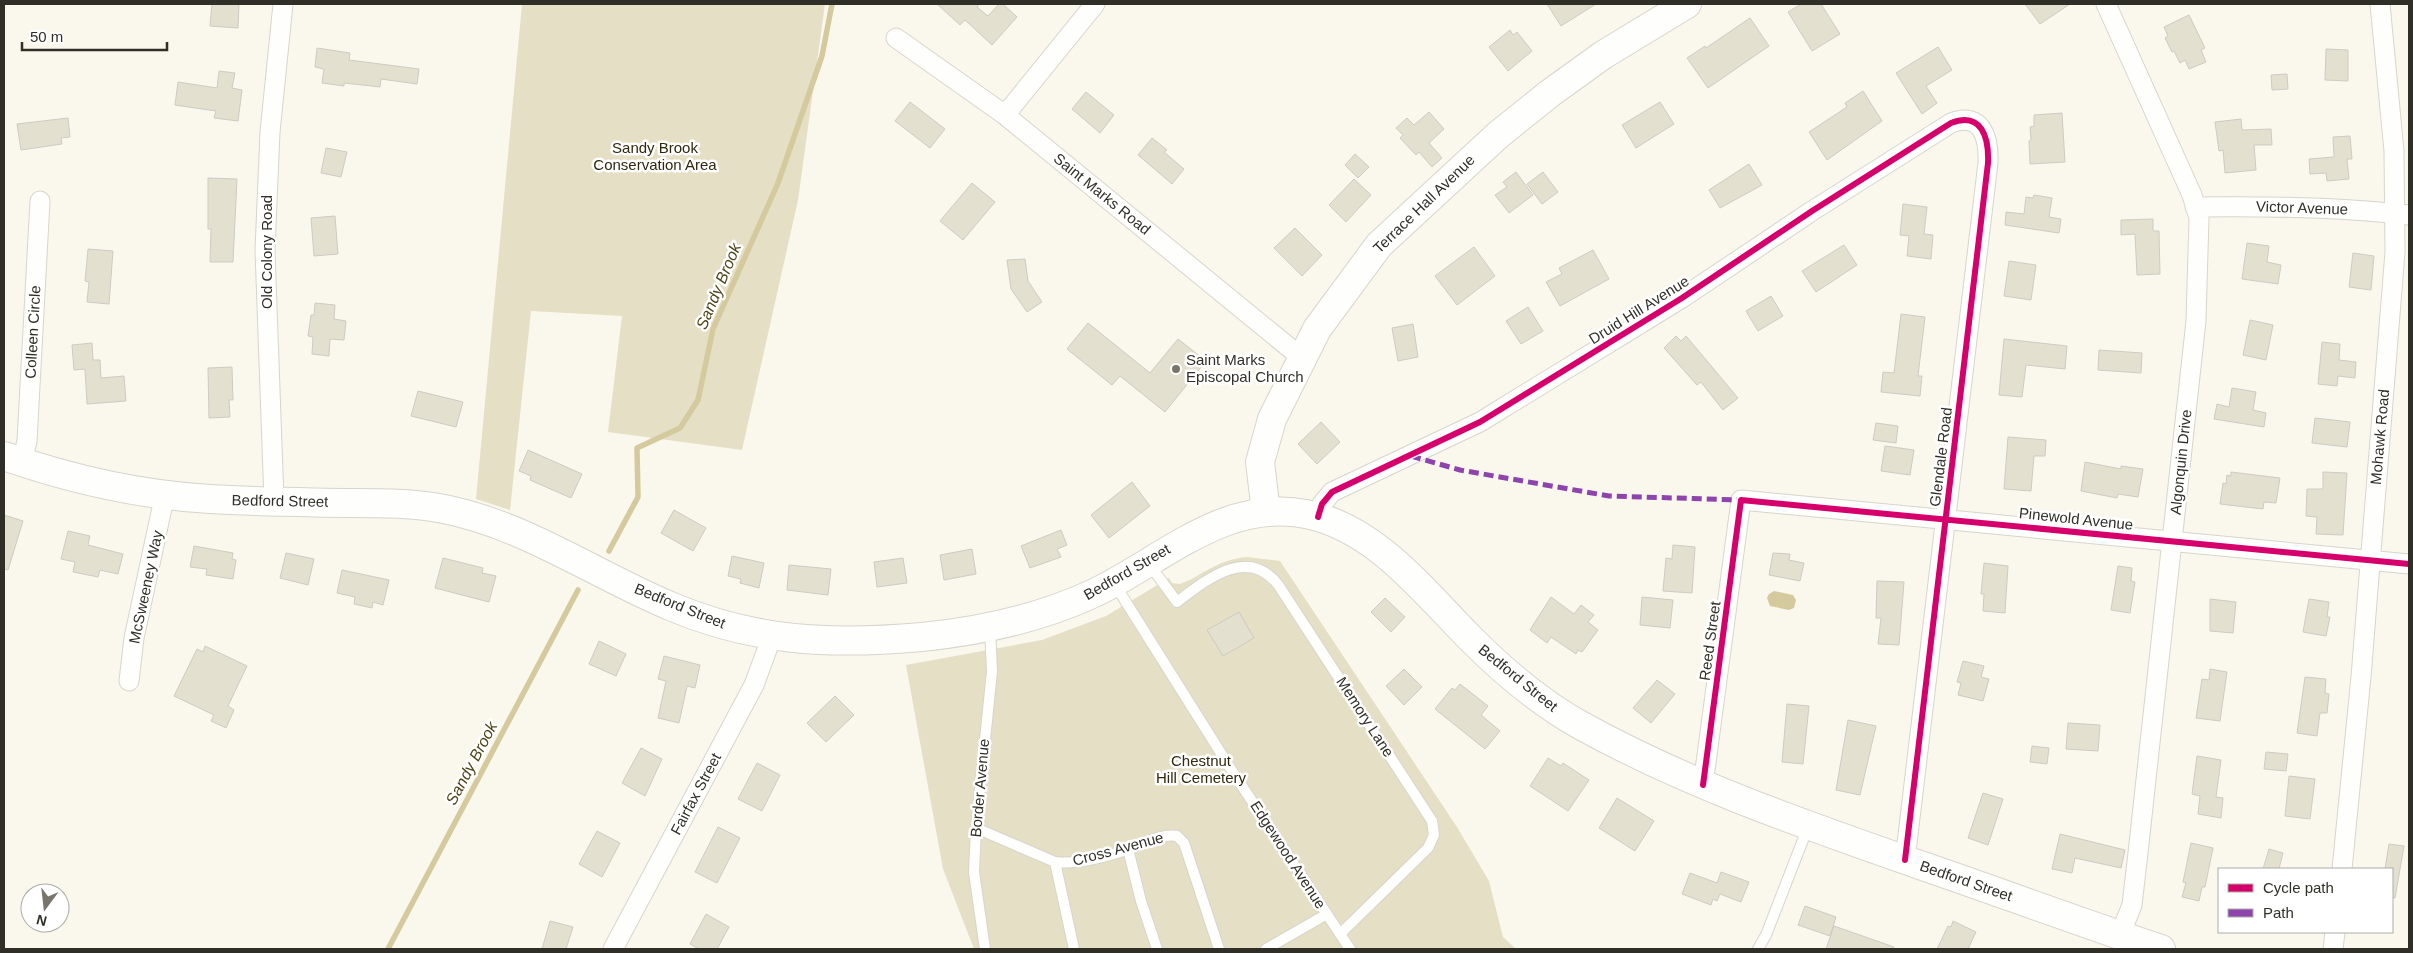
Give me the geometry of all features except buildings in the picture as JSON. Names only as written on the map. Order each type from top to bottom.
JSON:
[{"type":"main road","name":"Terrace Hall Avenue","points":[[1266,512],[1260,466],[1262,450],[1272,419],[1317,329],[1336,300],[1378,245],[1498,135],[1548,94],[1603,55],[1687,4]]},
{"type":"main road","name":"Bedford Street","points":[[13,459],[113,486],[206,499],[402,504],[447,510],[520,534],[667,605],[724,625],[772,636],[804,640],[858,641],[924,636],[990,627],[1022,620],[1056,609],[1113,582],[1202,531],[1224,522],[1266,512],[1298,513],[1318,517],[1344,525],[1368,540],[1497,662],[1533,692],[1573,721],[1638,756],[1703,785],[1808,826],[2161,949]]},
{"type":"street","name":"Old Colony Road","points":[[274,501],[265,250],[270,132],[284,4]]},
{"type":"street","points":[[1005,115],[1094,4]]},
{"type":"street","name":"Algonquin Drive","points":[[2106,4],[2188,186],[2198,218],[2199,253],[2196,321],[2134,889],[2132,905],[2120,935]]},
{"type":"street","name":"Mohawk Road","points":[[2342,868],[2361,677],[2392,289],[2402,214],[2380,4]]},
{"type":"street","name":"Saint Marks Road","points":[[896,38],[1005,115],[1302,358]]},
{"type":"street","name":"Druid Hill Avenue","points":[[1318,517],[1322,504],[1332,492],[1480,422],[1682,298],[1812,211],[1951,123],[1961,119],[1974,121]]},
{"type":"street","name":"Glendale Road","points":[[1906,860],[1988,163],[1989,149],[1985,136],[1981,128],[1974,121]]},
{"type":"street","name":"Colleen Circle","points":[[13,459],[27,441],[40,201]]},
{"type":"street","name":"Victor Avenue","points":[[2195,207],[2282,206],[2402,214]]},
{"type":"street","name":"McSweeney Way","points":[[130,681],[134,638],[165,494]]},
{"type":"street","name":"Pinewold Avenue","points":[[1741,500],[2409,564]]},
{"type":"street","name":"Reed Street","points":[[1703,785],[1741,500]]},
{"type":"street","name":"Fairfax Street","points":[[613,949],[754,686],[772,636]]},
{"type":"street","points":[[2333,949],[2335,933]]},
{"type":"lane","name":"Memory Lane","points":[[1147,562],[1177,602],[1208,579],[1234,568],[1250,567],[1268,573],[1279,586],[1432,821],[1434,835],[1428,848],[1340,934]]},
{"type":"lane","name":"Edgewood Avenue","points":[[1113,582],[1234,774],[1350,949]]},
{"type":"lane","name":"Border Avenue","points":[[985,949],[974,872],[976,828],[992,671],[990,627]]},
{"type":"lane","points":[[1758,949],[1766,934],[1808,826]]},
{"type":"lane","name":"Cross Avenue","points":[[976,828],[1055,862],[1073,863],[1128,849],[1168,835],[1177,836],[1184,843],[1219,949]]},
{"type":"lane","points":[[1128,849],[1141,901],[1157,949]]},
{"type":"lane","points":[[1055,862],[1074,949]]},
{"type":"lane","points":[[1266,949],[1327,914]]},
{"type":"green space","name":"Sandy Brook Conservation Area","points":[[522,4],[825,4],[798,200],[742,450],[608,432],[622,316],[531,311],[510,510],[476,499]]},
{"type":"green space","name":"Chestnut Hill Cemetery","points":[[1246,557],[1280,561],[1457,827],[1489,881],[1503,937],[1516,949],[974,949],[943,869],[906,665],[1042,640],[1106,616],[1169,578],[1172,583],[1180,584],[1218,565]]},
{"type":"shaded area","points":[[1774,591],[1793,595],[1796,600],[1794,608],[1789,610],[1770,606],[1767,598]]},
{"type":"waterway","name":"Sandy Brook","points":[[609,551],[638,497],[637,448],[680,428],[698,400],[713,329],[778,183],[822,56],[832,4]]},
{"type":"waterway","name":"Sandy Brook","points":[[388,949],[578,590]]},
{"type":"marked path","points":[[1411,456],[1460,470],[1609,496],[1741,500]]},
{"type":"cycle path","points":[[1318,517],[1322,504],[1332,492],[1480,422],[1682,298],[1812,211],[1951,123],[1962,120],[1977,124],[1985,136],[1988,163],[1905,860]]},
{"type":"cycle path","points":[[1703,785],[1741,500],[2409,564]]},
{"type":"place","name":"Saint Marks Episcopal Church","points":[[1176,369]]}]
